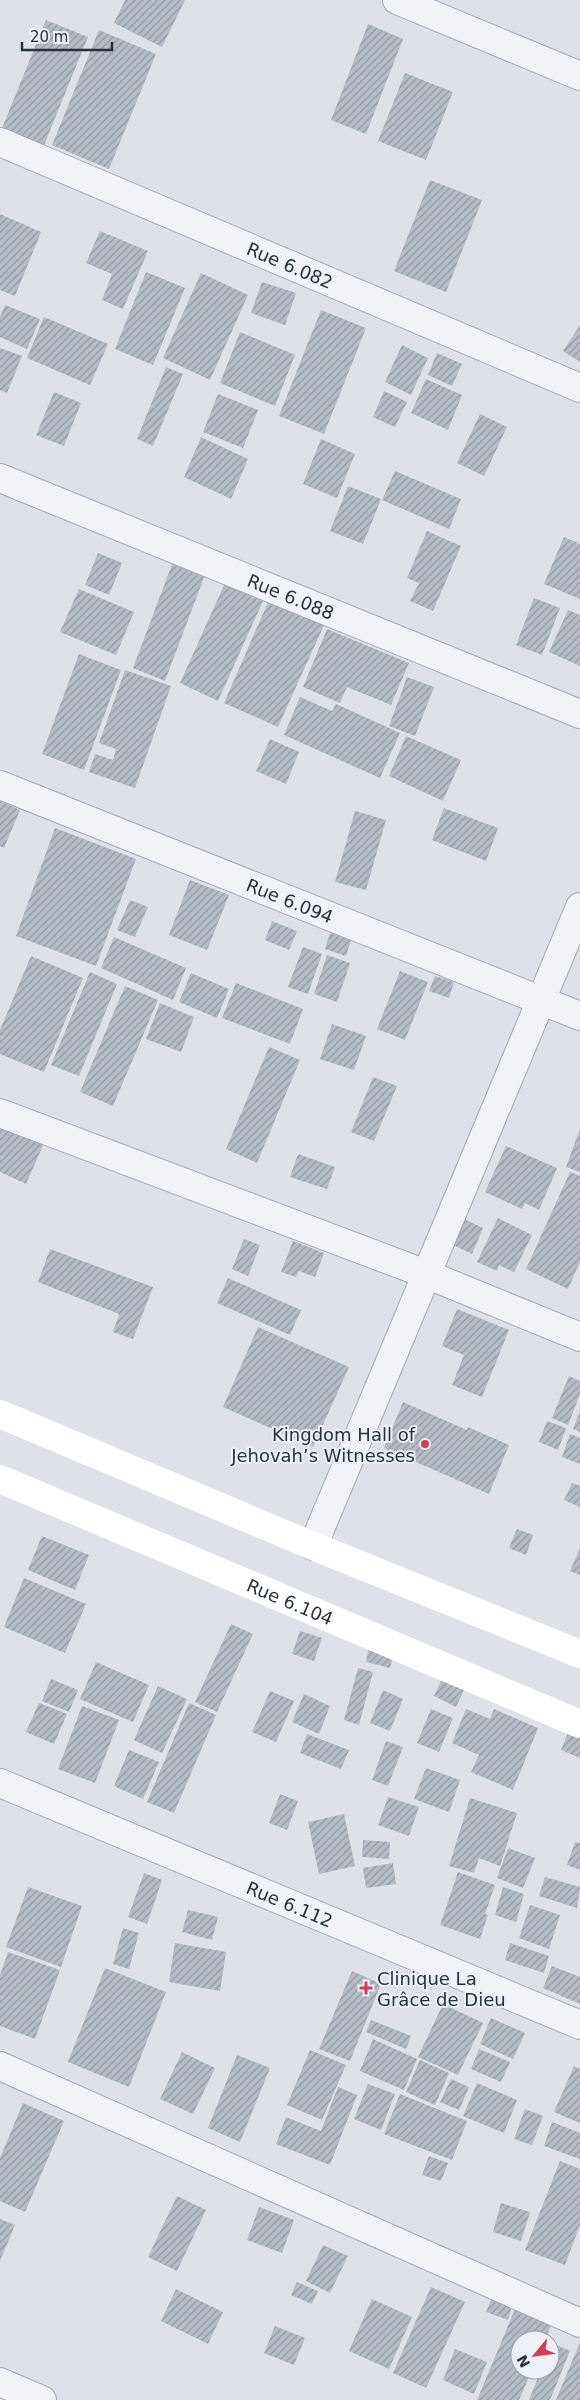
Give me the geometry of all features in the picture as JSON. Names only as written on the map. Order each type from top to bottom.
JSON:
[{"type":"street","points":[[397,0],[580,76]]},
{"type":"street","name":"Rue 6.082","points":[[0,142],[580,388]]},
{"type":"street","name":"Rue 6.088","points":[[0,478],[580,714]]},
{"type":"street","name":"Rue 6.094","points":[[0,785],[580,1016]]},
{"type":"street","points":[[313,1546],[580,907]]},
{"type":"street","points":[[0,1113],[426,1274],[580,1337]]},
{"type":"street","points":[[0,1414],[313,1546],[580,1654]]},
{"type":"street","name":"Rue 6.104","points":[[0,1479],[580,1724]]},
{"type":"street","name":"Rue 6.112","points":[[0,1783],[580,2024]]},
{"type":"street","points":[[0,2066],[580,2323]]},
{"type":"street","points":[[0,2382],[42,2400]]},
{"type":"building","points":[[125,0],[185,0],[162,47],[114,23]]},
{"type":"building","points":[[46,20],[88,37],[40,155],[0,133]]},
{"type":"building","points":[[368,24],[403,39],[366,134],[331,120]]},
{"type":"building","points":[[99,30],[156,54],[109,169],[52,145]]},
{"type":"building","points":[[405,73],[453,92],[426,160],[378,141]]},
{"type":"building","points":[[430,180],[482,200],[446,292],[394,271]]},
{"type":"building","points":[[0,214],[41,232],[15,296],[0,290]]},
{"type":"building","points":[[100,231],[148,251],[123,309],[102,300],[112,274],[86,263]]},
{"type":"building","points":[[146,272],[185,288],[153,365],[115,349]]},
{"type":"building","points":[[201,273],[248,295],[210,380],[163,358]]},
{"type":"building","points":[[262,282],[296,293],[285,325],[251,313]]},
{"type":"building","points":[[5,305],[40,319],[27,349],[0,337],[0,317]]},
{"type":"building","points":[[321,310],[366,328],[324,434],[279,416]]},
{"type":"building","points":[[44,317],[108,344],[90,385],[27,358]]},
{"type":"building","points":[[580,325],[580,362],[563,351]]},
{"type":"building","points":[[240,332],[295,355],[275,406],[220,383]]},
{"type":"building","points":[[402,345],[428,358],[411,395],[385,382]]},
{"type":"building","points":[[0,348],[22,356],[7,393],[0,390]]},
{"type":"building","points":[[437,353],[462,364],[452,386],[428,375]]},
{"type":"building","points":[[166,367],[183,374],[153,446],[137,439]]},
{"type":"building","points":[[426,379],[462,395],[448,430],[411,413]]},
{"type":"building","points":[[384,391],[407,402],[395,427],[373,417]]},
{"type":"building","points":[[54,392],[81,403],[64,446],[36,435]]},
{"type":"building","points":[[218,394],[258,410],[243,448],[203,432]]},
{"type":"building","points":[[480,414],[507,427],[484,476],[457,463]]},
{"type":"building","points":[[201,437],[248,459],[231,499],[184,477]]},
{"type":"building","points":[[321,439],[355,454],[337,498],[303,484]]},
{"type":"building","points":[[395,471],[461,499],[449,529],[382,500]]},
{"type":"building","points":[[348,486],[381,499],[363,544],[330,531]]},
{"type":"building","points":[[427,531],[461,546],[433,611],[410,601],[419,583],[407,578]]},
{"type":"building","points":[[564,537],[580,544],[580,599],[544,584]]},
{"type":"building","points":[[98,553],[122,563],[109,595],[85,585]]},
{"type":"building","points":[[174,559],[206,572],[165,681],[133,668]]},
{"type":"building","points":[[225,583],[263,601],[218,701],[180,683]]},
{"type":"building","points":[[79,589],[134,612],[116,655],[60,632]]},
{"type":"building","points":[[534,598],[560,608],[542,655],[516,645]]},
{"type":"building","points":[[269,600],[324,625],[278,727],[224,703]]},
{"type":"building","points":[[568,610],[580,615],[580,666],[549,652]]},
{"type":"building","points":[[327,629],[409,663],[391,705],[347,687],[340,703],[303,687]]},
{"type":"building","points":[[79,654],[121,670],[84,770],[42,754]]},
{"type":"building","points":[[125,670],[171,686],[135,788],[89,772],[95,754],[113,760],[116,749],[99,743]]},
{"type":"building","points":[[407,677],[434,687],[415,736],[389,726]]},
{"type":"building","points":[[300,697],[332,711],[336,704],[400,733],[380,778],[284,735]]},
{"type":"building","points":[[406,736],[461,760],[443,801],[389,776]]},
{"type":"building","points":[[270,739],[299,752],[286,784],[256,771]]},
{"type":"building","points":[[0,801],[20,810],[4,848],[0,846]]},
{"type":"building","points":[[444,808],[498,828],[486,861],[432,840]]},
{"type":"building","points":[[355,811],[386,820],[366,890],[335,882]]},
{"type":"building","points":[[55,828],[136,859],[96,966],[16,936]]},
{"type":"building","points":[[190,880],[229,895],[207,950],[169,935]]},
{"type":"building","points":[[130,900],[148,907],[135,937],[117,930]]},
{"type":"building","points":[[272,921],[297,931],[289,950],[265,940]]},
{"type":"building","points":[[330,933],[351,940],[346,956],[325,949]]},
{"type":"building","points":[[114,937],[186,968],[173,1000],[101,968]]},
{"type":"building","points":[[303,947],[322,954],[308,994],[288,987]]},
{"type":"building","points":[[327,955],[350,963],[337,1002],[314,994]]},
{"type":"building","points":[[31,956],[83,978],[44,1072],[0,1054],[0,1030]]},
{"type":"building","points":[[400,971],[428,982],[405,1040],[377,1029]]},
{"type":"building","points":[[90,972],[117,984],[79,1076],[51,1065]]},
{"type":"building","points":[[191,973],[229,989],[217,1018],[179,1002]]},
{"type":"building","points":[[435,976],[454,982],[449,998],[429,991]]},
{"type":"building","points":[[236,983],[303,1009],[290,1044],[222,1018]]},
{"type":"building","points":[[125,986],[158,1000],[113,1106],[80,1092]]},
{"type":"building","points":[[160,1003],[194,1017],[181,1052],[146,1039]]},
{"type":"building","points":[[332,1024],[366,1036],[354,1070],[320,1059]]},
{"type":"building","points":[[269,1047],[300,1060],[257,1163],[226,1149]]},
{"type":"building","points":[[373,1077],[397,1086],[374,1141],[351,1132]]},
{"type":"building","points":[[0,1113],[48,1134],[26,1184],[0,1172]]},
{"type":"building","points":[[580,1129],[580,1172],[566,1167]]},
{"type":"building","points":[[506,1146],[557,1168],[539,1210],[525,1203],[522,1209],[485,1192]]},
{"type":"building","points":[[298,1154],[335,1167],[327,1189],[290,1177]]},
{"type":"building","points":[[570,1172],[580,1176],[580,1262],[568,1289],[526,1269]]},
{"type":"building","points":[[498,1218],[532,1235],[514,1272],[499,1265],[497,1271],[477,1262]]},
{"type":"building","points":[[464,1219],[483,1228],[472,1254],[453,1245]]},
{"type":"building","points":[[244,1239],[260,1245],[248,1276],[232,1269]]},
{"type":"building","points":[[293,1241],[324,1253],[315,1277],[299,1271],[296,1277],[281,1272]]},
{"type":"building","points":[[50,1249],[153,1287],[133,1339],[113,1332],[119,1314],[38,1282]]},
{"type":"building","points":[[228,1278],[301,1310],[290,1335],[217,1303]]},
{"type":"building","points":[[457,1309],[509,1330],[482,1397],[452,1385],[464,1355],[442,1346]]},
{"type":"building","points":[[258,1327],[349,1367],[313,1447],[223,1407]]},
{"type":"building","points":[[569,1376],[580,1381],[580,1394],[568,1425],[552,1418]]},
{"type":"building","points":[[403,1402],[467,1430],[468,1427],[509,1445],[489,1494],[384,1448]]},
{"type":"building","points":[[580,1411],[580,1432],[573,1429]]},
{"type":"building","points":[[547,1421],[566,1428],[558,1450],[539,1442]]},
{"type":"building","points":[[570,1434],[580,1438],[580,1464],[562,1457]]},
{"type":"building","points":[[572,1483],[580,1486],[580,1507],[564,1500]]},
{"type":"building","points":[[517,1529],[533,1535],[526,1555],[509,1548]]},
{"type":"building","points":[[42,1536],[89,1555],[75,1590],[28,1570]]},
{"type":"building","points":[[580,1548],[580,1575],[570,1571]]},
{"type":"building","points":[[24,1578],[86,1604],[65,1653],[4,1627]]},
{"type":"building","points":[[231,1624],[253,1634],[217,1712],[195,1702]]},
{"type":"building","points":[[300,1631],[322,1638],[314,1661],[292,1654]]},
{"type":"building","points":[[369,1646],[394,1653],[390,1668],[366,1662]]},
{"type":"building","points":[[96,1662],[149,1685],[133,1722],[80,1699]]},
{"type":"building","points":[[358,1668],[373,1672],[359,1725],[344,1720]]},
{"type":"building","points":[[444,1675],[466,1686],[456,1707],[434,1696]]},
{"type":"building","points":[[51,1679],[78,1690],[69,1712],[42,1701]]},
{"type":"building","points":[[158,1686],[187,1699],[162,1753],[134,1740]]},
{"type":"building","points":[[383,1690],[403,1699],[390,1731],[370,1723]]},
{"type":"building","points":[[270,1691],[294,1701],[276,1742],[252,1732]]},
{"type":"building","points":[[304,1694],[330,1706],[319,1734],[292,1722]]},
{"type":"building","points":[[39,1703],[67,1714],[54,1744],[26,1732]]},
{"type":"building","points":[[189,1703],[216,1715],[174,1813],[147,1802]]},
{"type":"building","points":[[82,1706],[119,1720],[95,1783],[58,1769]]},
{"type":"building","points":[[431,1709],[453,1718],[439,1752],[417,1743]]},
{"type":"building","points":[[466,1709],[490,1719],[494,1709],[538,1728],[513,1790],[471,1772],[479,1755],[452,1743]]},
{"type":"building","points":[[569,1730],[580,1735],[580,1758],[561,1750]]},
{"type":"building","points":[[307,1734],[349,1750],[341,1769],[300,1753]]},
{"type":"building","points":[[386,1741],[403,1747],[388,1786],[372,1780]]},
{"type":"building","points":[[129,1750],[159,1762],[143,1799],[114,1786]]},
{"type":"building","points":[[426,1768],[460,1780],[449,1812],[414,1799]]},
{"type":"building","points":[[280,1794],[298,1801],[287,1830],[269,1823]]},
{"type":"building","points":[[388,1797],[419,1807],[409,1836],[378,1825]]},
{"type":"building","points":[[470,1798],[517,1813],[500,1866],[479,1858],[474,1873],[449,1866]]},
{"type":"building","points":[[344,1814],[355,1866],[319,1874],[308,1822]]},
{"type":"building","points":[[363,1840],[390,1842],[389,1859],[362,1857]]},
{"type":"building","points":[[575,1842],[580,1843],[580,1870],[567,1865]]},
{"type":"building","points":[[508,1848],[535,1858],[523,1888],[497,1878]]},
{"type":"building","points":[[393,1863],[396,1884],[366,1888],[363,1868]]},
{"type":"building","points":[[458,1872],[495,1885],[485,1914],[488,1915],[480,1939],[440,1925]]},
{"type":"building","points":[[144,1873],[162,1880],[147,1924],[128,1917]]},
{"type":"building","points":[[545,1877],[580,1887],[577,1908],[539,1896]]},
{"type":"building","points":[[28,1887],[82,1906],[61,1967],[6,1947]]},
{"type":"building","points":[[503,1887],[524,1894],[516,1922],[495,1915]]},
{"type":"building","points":[[530,1905],[560,1915],[549,1949],[519,1938]]},
{"type":"building","points":[[188,1910],[218,1917],[212,1940],[182,1932]]},
{"type":"building","points":[[123,1928],[139,1933],[129,1969],[113,1964]]},
{"type":"building","points":[[175,1943],[226,1952],[220,1991],[169,1982]]},
{"type":"building","points":[[510,1943],[549,1956],[544,1973],[505,1960]]},
{"type":"building","points":[[8,1952],[60,1970],[35,2039],[0,2026],[0,1975]]},
{"type":"building","points":[[552,1966],[580,1977],[580,2004],[543,1988]]},
{"type":"building","points":[[105,1968],[166,1992],[129,2087],[68,2062]]},
{"type":"building","points":[[352,1971],[381,1984],[350,2061],[319,2049]]},
{"type":"building","points":[[443,2004],[483,2023],[458,2075],[418,2057]]},
{"type":"building","points":[[491,2018],[525,2033],[513,2059],[480,2044]]},
{"type":"building","points":[[371,2020],[411,2036],[406,2049],[366,2032]]},
{"type":"building","points":[[373,2039],[417,2059],[404,2090],[360,2071]]},
{"type":"building","points":[[479,2049],[510,2062],[501,2082],[471,2069]]},
{"type":"building","points":[[310,2050],[346,2065],[322,2120],[287,2105]]},
{"type":"building","points":[[182,2052],[215,2068],[193,2114],[160,2099]]},
{"type":"building","points":[[237,2055],[270,2068],[240,2142],[208,2128]]},
{"type":"building","points":[[420,2060],[449,2073],[435,2105],[406,2092]]},
{"type":"building","points":[[574,2066],[580,2069],[580,2123],[554,2112]]},
{"type":"building","points":[[451,2079],[469,2087],[459,2110],[440,2102]]},
{"type":"building","points":[[477,2083],[517,2100],[504,2133],[463,2116]]},
{"type":"building","points":[[368,2084],[395,2094],[381,2130],[354,2119]]},
{"type":"building","points":[[338,2087],[357,2095],[330,2165],[276,2144],[286,2117],[321,2131]]},
{"type":"building","points":[[400,2094],[467,2121],[452,2160],[384,2134]]},
{"type":"building","points":[[23,2103],[64,2121],[25,2212],[0,2201],[0,2158]]},
{"type":"building","points":[[525,2109],[543,2116],[532,2145],[514,2139]]},
{"type":"building","points":[[552,2122],[580,2133],[580,2159],[544,2146]]},
{"type":"building","points":[[429,2156],[448,2163],[441,2181],[422,2175]]},
{"type":"building","points":[[560,2161],[580,2169],[580,2225],[565,2265],[525,2250]]},
{"type":"building","points":[[177,2196],[206,2210],[177,2271],[148,2257]]},
{"type":"building","points":[[501,2203],[530,2212],[521,2241],[493,2232]]},
{"type":"building","points":[[259,2207],[294,2220],[282,2253],[247,2240]]},
{"type":"building","points":[[0,2219],[15,2225],[0,2261]]},
{"type":"building","points":[[323,2245],[348,2256],[330,2293],[306,2281]]},
{"type":"building","points":[[297,2282],[318,2291],[312,2304],[291,2295]]},
{"type":"building","points":[[431,2287],[465,2302],[426,2388],[393,2373]]},
{"type":"building","points":[[176,2289],[223,2312],[208,2344],[161,2321]]},
{"type":"building","points":[[493,2295],[513,2302],[508,2320],[486,2312]]},
{"type":"building","points":[[372,2299],[412,2317],[389,2369],[349,2351]]},
{"type":"building","points":[[515,2309],[551,2325],[549,2330],[510,2330],[510,2380],[528,2380],[519,2400],[477,2400]]},
{"type":"building","points":[[275,2326],[305,2338],[294,2365],[264,2353]]},
{"type":"building","points":[[580,2342],[580,2400],[556,2400]]},
{"type":"building","points":[[560,2347],[570,2351],[560,2376]]},
{"type":"building","points":[[455,2349],[487,2362],[474,2394],[443,2380]]},
{"type":"building","points":[[537,2380],[558,2380],[550,2400],[529,2400]]},
{"type":"place","name":"Kingdom Hall of Jehovah’s Witnesses","points":[[425,1444]]},
{"type":"place","name":"Clinique La Grâce de Dieu","points":[[366,1988]]}]
